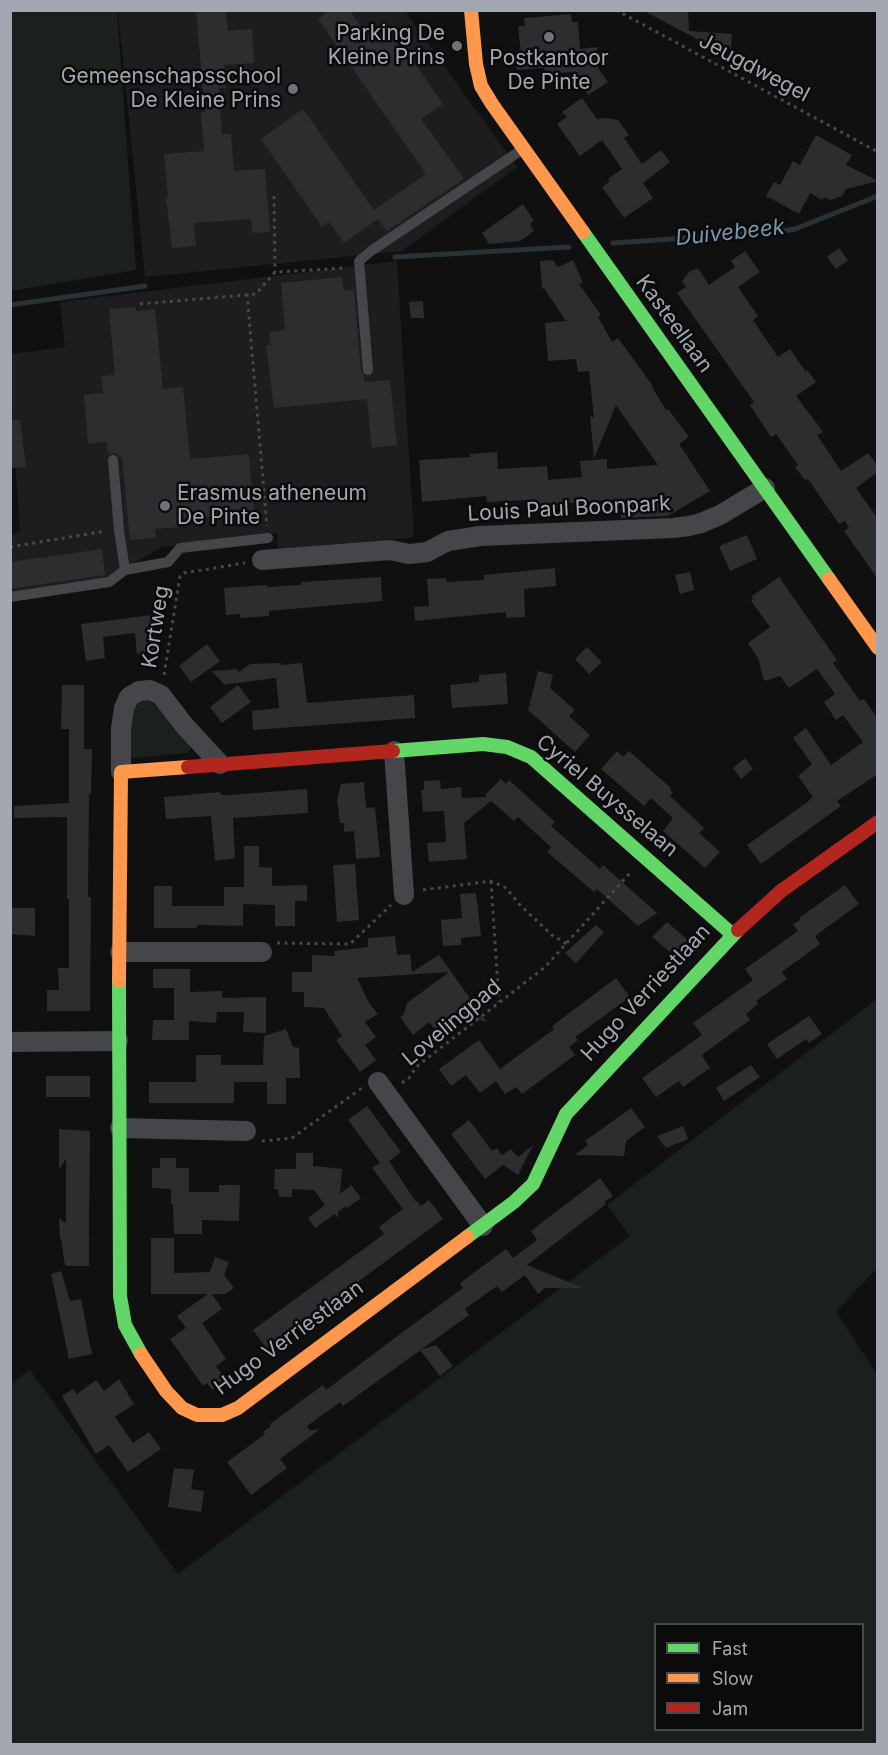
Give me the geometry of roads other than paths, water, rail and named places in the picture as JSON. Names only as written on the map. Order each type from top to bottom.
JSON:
[{"type":"street","name":"Kasteellaan","points":[[471,10],[476,64],[481,86],[523,149],[878,648]]},
{"type":"street","name":"Louis Paul Boonpark","points":[[262,560],[390,550],[409,554],[427,552],[448,542],[480,537],[673,528],[711,519],[765,488]]},
{"type":"street","points":[[10,1042],[118,1041],[121,729],[124,708],[129,697],[140,691],[150,690],[161,695],[184,725],[220,764]]},
{"type":"street","name":"Cyriel Buysselaan","points":[[121,772],[483,744],[507,747],[531,757],[733,935]]},
{"type":"street","points":[[394,751],[404,895]]},
{"type":"street","name":"Hugo Verriestlaan","points":[[118,1041],[120,1296],[125,1325],[166,1391],[182,1408],[197,1415],[222,1415],[238,1408],[514,1202],[533,1184],[566,1114],[733,935],[781,891],[878,822]]},
{"type":"street","points":[[120,952],[262,952]]},
{"type":"street","points":[[378,1082],[483,1226]]},
{"type":"street","points":[[120,1128],[246,1131]]},
{"type":"lane","points":[[368,370],[359,261],[523,149]]},
{"type":"lane","points":[[113,460],[125,570]]},
{"type":"lane","points":[[10,597],[110,582],[125,570],[168,562],[180,548],[268,538]]},
{"type":"waterway","name":"Duivebeek","points":[[613,243],[795,229],[878,196]]},
{"type":"waterway","name":"Duivebeek","points":[[395,257],[569,247]]},
{"type":"waterway","name":"Duivebeek","points":[[10,305],[145,286]]},
{"type":"place","name":"Postkantoor De Pinte","points":[[549,37]]},
{"type":"place","name":"Parking De Kleine Prins","points":[[457,46]]},
{"type":"place","name":"Gemeenschapsschool De Kleine Prins","points":[[293,89]]},
{"type":"place","name":"Erasmus atheneum De Pinte","points":[[165,506]]}]
